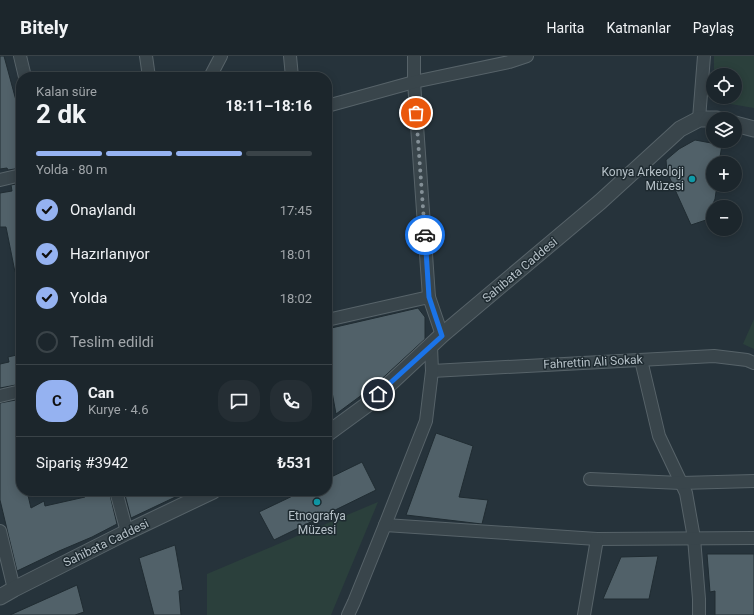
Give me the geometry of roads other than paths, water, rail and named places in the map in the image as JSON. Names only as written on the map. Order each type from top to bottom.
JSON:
[{"type":"street","points":[[20,56],[24,72]]},
{"type":"street","points":[[146,56],[148,72]]},
{"type":"street","points":[[213,72],[221,56]]},
{"type":"street","points":[[290,56],[292,72]]},
{"type":"street","points":[[332,105],[414,82],[509,62],[527,56]]},
{"type":"street","points":[[700,119],[704,56]]},
{"type":"street","points":[[413,57],[429,297],[442,336]]},
{"type":"street","name":"Sahibata Caddesi","points":[[332,428],[368,404],[430,346],[600,202],[680,129],[700,119],[706,119]]},
{"type":"street","points":[[742,126],[754,129]]},
{"type":"street","points":[[0,180],[16,176]]},
{"type":"street","points":[[332,319],[429,297]]},
{"type":"street","points":[[348,615],[426,421],[432,372],[430,346]]},
{"type":"street","name":"Fahrettin Ali Sokak","points":[[432,372],[714,356],[748,360],[754,363]]},
{"type":"street","points":[[641,360],[659,436],[686,493],[694,538],[699,615]]},
{"type":"street","points":[[0,396],[16,392]]},
{"type":"street","points":[[590,479],[681,483],[754,481]]},
{"type":"street","points":[[117,496],[126,532]]},
{"type":"street","name":"Sahibata Caddesi","points":[[0,597],[200,496]]},
{"type":"street","points":[[385,525],[597,539],[754,538]]},
{"type":"street","points":[[0,531],[14,589]]},
{"type":"street","points":[[584,615],[597,539]]},
{"type":"place","name":"Konya Arkeoloji Müzesi","points":[[692,179]]},
{"type":"place","name":"Etnografya Müzesi","points":[[317,502]]}]
